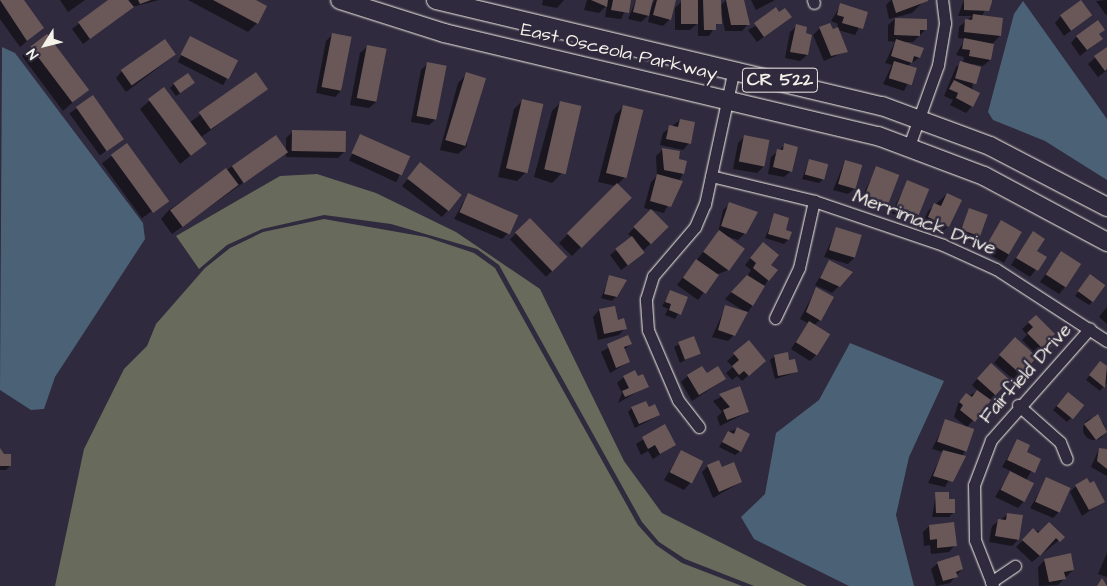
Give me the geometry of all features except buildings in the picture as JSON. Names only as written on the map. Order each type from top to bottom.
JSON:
[{"type":"main road","name":"East Osceola Parkway","points":[[340,0],[444,33],[727,99],[909,146],[984,176],[1107,242]]},
{"type":"main road","name":"East Osceola Parkway","points":[[436,0],[734,69],[919,118],[1025,162],[1107,207]]},
{"type":"street","points":[[909,146],[943,45],[942,0]]},
{"type":"street","points":[[698,428],[678,400],[648,330],[646,299],[653,276],[695,227],[711,176],[734,69]]},
{"type":"street","name":"Merrimack Drive","points":[[711,176],[814,201],[887,223],[996,269],[1090,328],[1107,341]]},
{"type":"street","points":[[775,318],[799,268],[814,201]]},
{"type":"street","name":"Fairfield Drive","points":[[992,584],[975,540],[974,485],[991,440],[1018,405],[1053,375],[1090,328]]},
{"type":"street","points":[[1018,405],[1060,442],[1067,459]]},
{"type":"street","points":[[992,584],[1015,566]]},
{"type":"green space","points":[[317,174],[376,193],[456,232],[540,289],[624,461],[662,513],[807,586],[754,586],[685,559],[659,542],[642,522],[499,265],[477,249],[391,224],[324,215],[262,229],[227,245],[199,269],[176,236],[280,176]]},
{"type":"green space","points":[[324,219],[426,237],[474,253],[495,268],[638,525],[656,545],[682,563],[742,586],[55,586],[84,449],[124,369],[147,346],[156,324],[205,268],[230,248],[263,232]]},
{"type":"water","points":[[1023,1],[1107,119],[1107,180],[1045,141],[993,120],[988,112],[1014,14]]},
{"type":"water","points":[[2,47],[15,53],[143,223],[145,239],[55,377],[44,409],[31,410],[0,390]]},
{"type":"water","points":[[850,343],[944,381],[909,457],[896,515],[914,586],[849,586],[754,539],[741,517],[765,494],[776,433],[819,400]]}]
